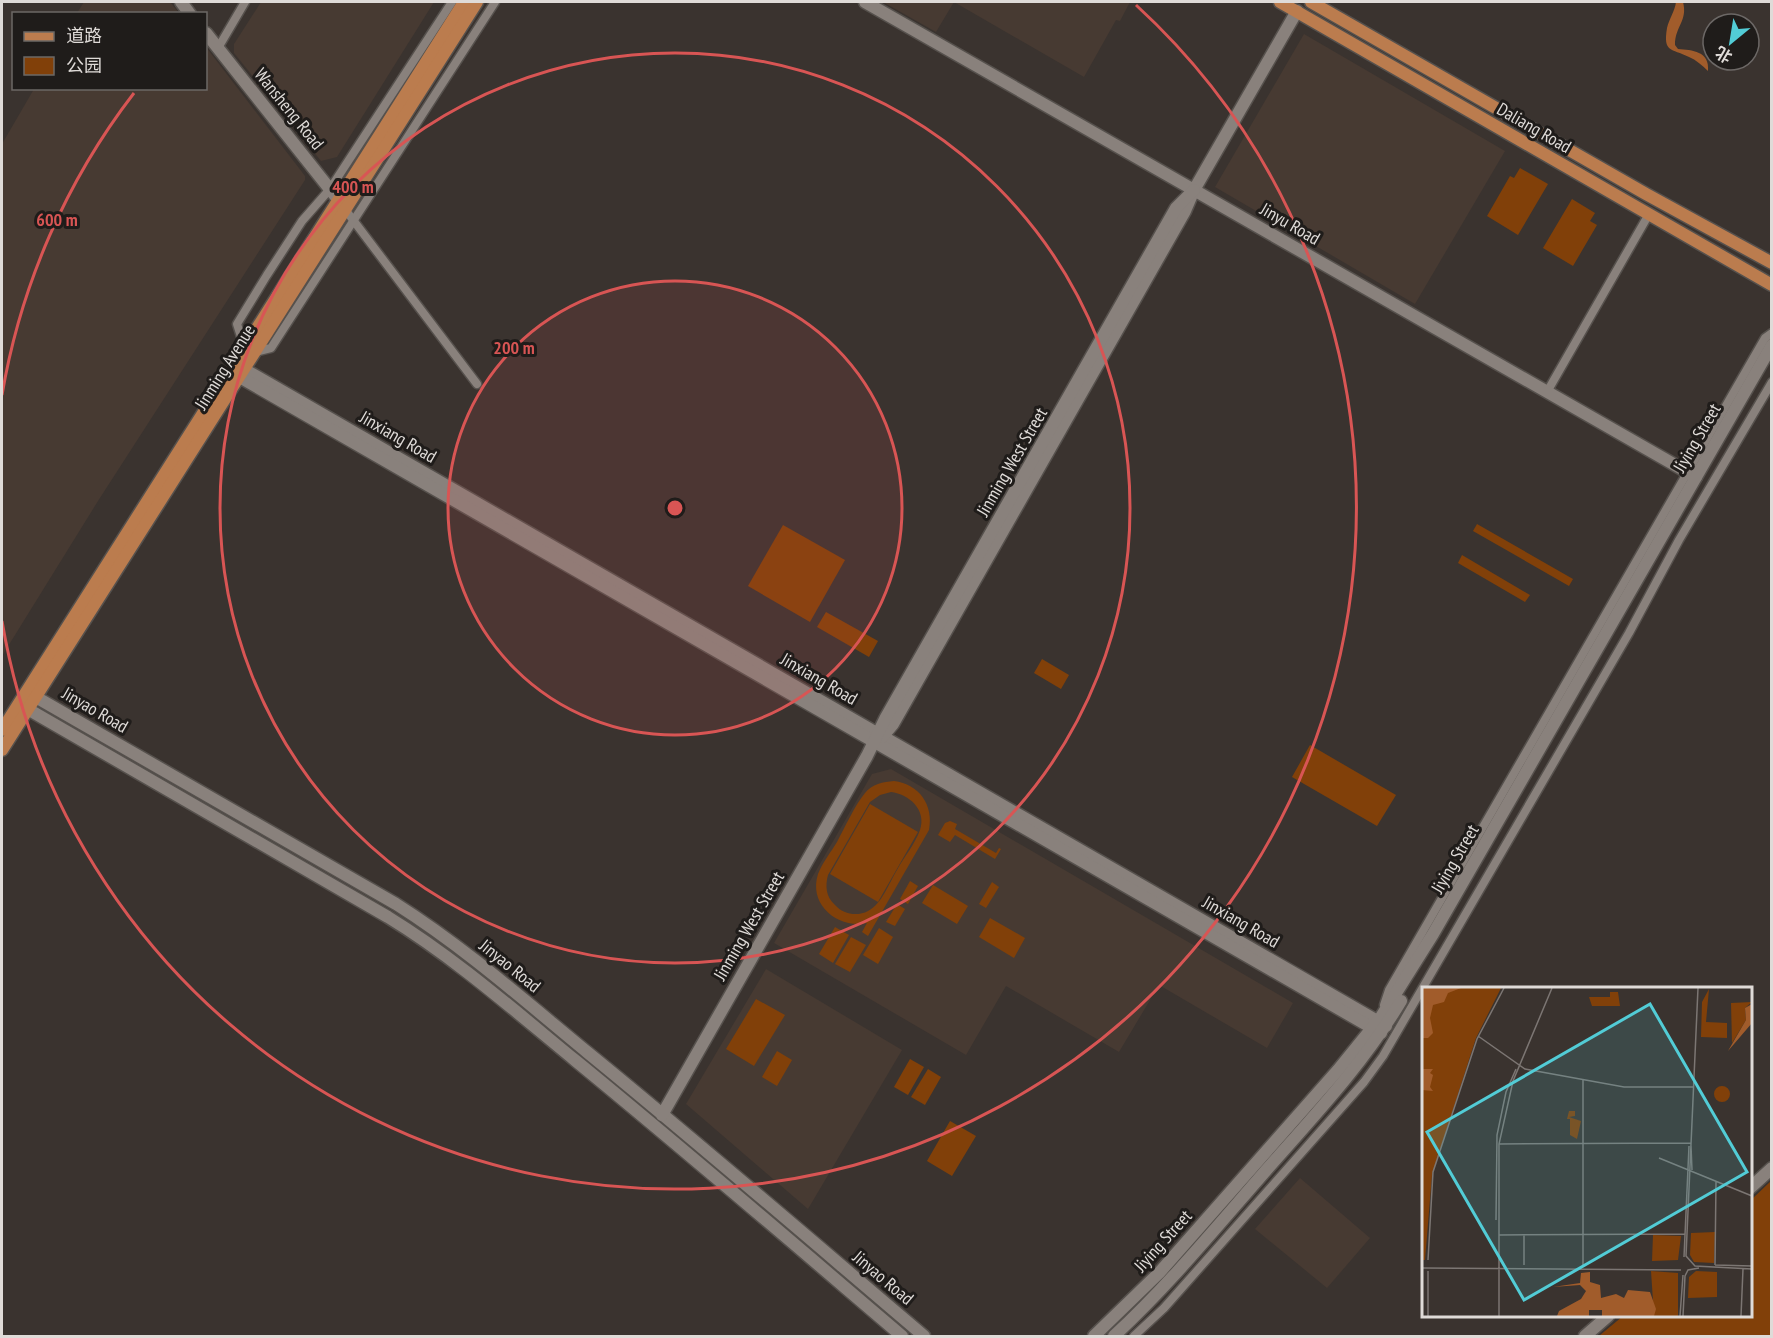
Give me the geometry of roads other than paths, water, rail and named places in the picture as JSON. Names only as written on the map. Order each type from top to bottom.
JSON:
[{"type":"main road","name":"Jinming Avenue","points":[[2,730],[31,694],[250,351],[464,2]]},
{"type":"main road","name":"Jinming Avenue","points":[[341,204],[477,2]]},
{"type":"main road","name":"Daliang Road","points":[[1280,2],[1772,285]]},
{"type":"main road","name":"Daliang Road","points":[[1311,2],[1646,194],[1772,263]]},
{"type":"main road","name":"Jinming Avenue","points":[[2,750],[23,706]]},
{"type":"street","points":[[218,48],[245,2]]},
{"type":"street","points":[[452,2],[330,189],[302,221],[237,324],[250,351],[271,348],[495,2]]},
{"type":"street","name":"Jinyu Road","points":[[866,2],[1691,475]]},
{"type":"street","name":"Jinming West Street","points":[[662,1114],[867,756],[878,739],[893,724],[963,603],[1297,11]]},
{"type":"street","name":"Wansheng Road","points":[[207,34],[341,204]]},
{"type":"street","points":[[341,204],[477,384]]},
{"type":"street","points":[[1547,392],[1649,214]]},
{"type":"street","points":[[1691,475],[1765,338],[1772,333]]},
{"type":"street","name":"Jiying Street","points":[[1094,1336],[1159,1273],[1338,1070],[1379,1027],[1691,475],[1772,345]]},
{"type":"street","name":"Jiying Street","points":[[1113,1336],[1148,1303],[1348,1078],[1379,1027],[1440,938],[1772,360]]},
{"type":"street","name":"Jinxiang Road","points":[[237,371],[1379,1027]]},
{"type":"street","points":[[1423,987],[1772,382]]},
{"type":"street","name":"Jinyao Road","points":[[31,694],[415,916],[481,965],[662,1114],[924,1336]]},
{"type":"street","name":"Jinyao Road","points":[[23,706],[378,911],[431,945],[614,1092],[902,1336]]},
{"type":"street","points":[[1134,1336],[1164,1308],[1364,1082],[1383,1056],[1422,989]]},
{"type":"street","points":[[1752,1186],[1772,1168]]},
{"type":"street","points":[[1585,1336],[1607,1317]]}]
